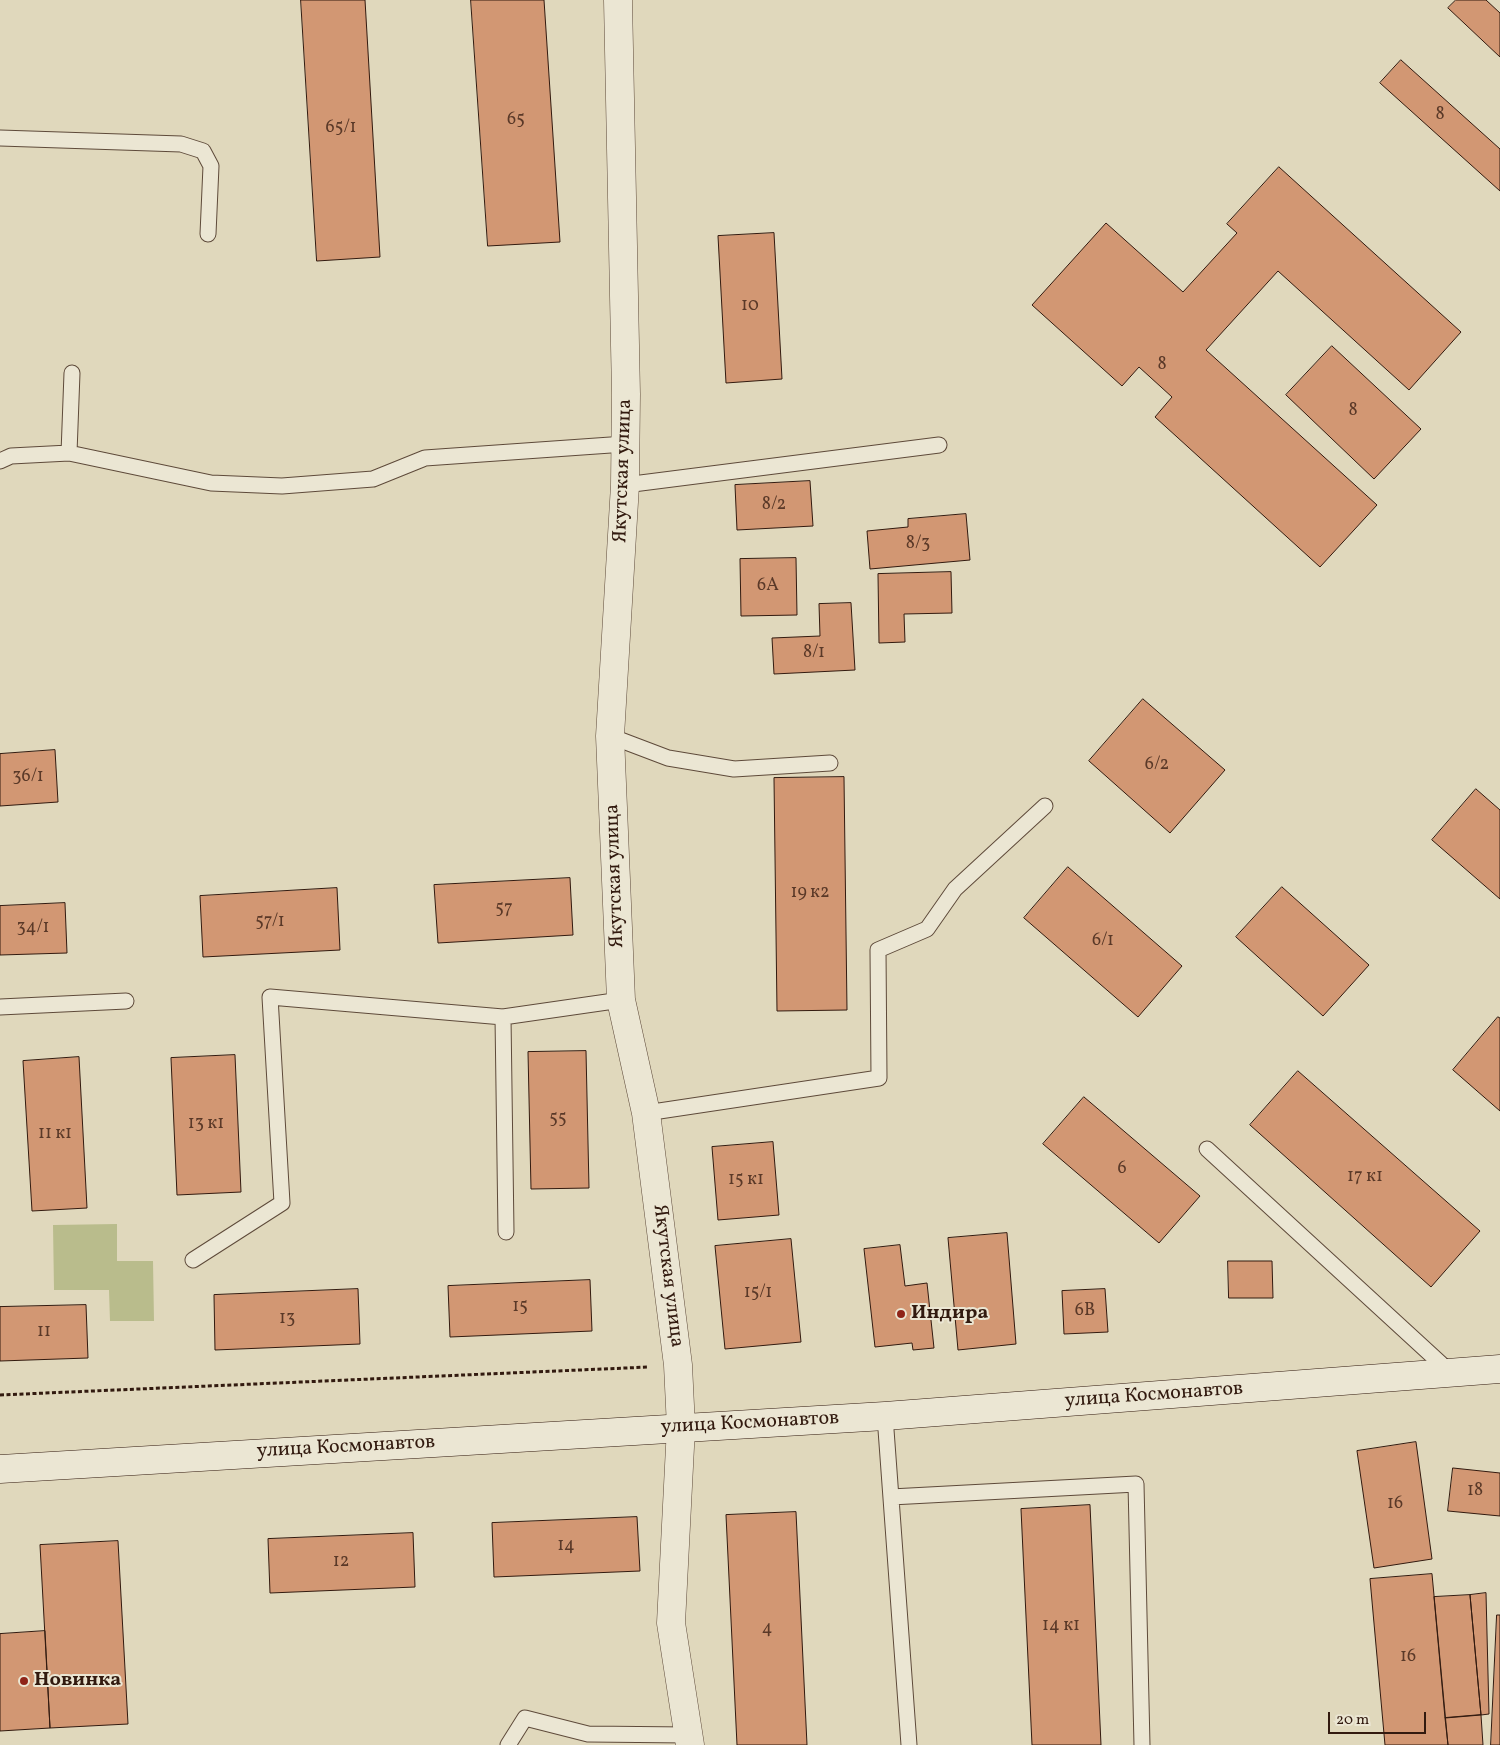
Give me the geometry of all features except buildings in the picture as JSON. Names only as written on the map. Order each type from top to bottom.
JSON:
[{"type":"street","name":"Якутская улица","points":[[618,0],[626,394],[626,485],[610,736],[621,1000],[646,1113],[678,1365],[681,1427],[671,1622],[689,1740]]},
{"type":"street","name":"улица Космонавтов","points":[[0,1469],[886,1416],[1500,1369]]},
{"type":"lane","points":[[0,138],[181,144],[203,151],[211,166],[208,234]]},
{"type":"lane","points":[[69,454],[72,373]]},
{"type":"lane","points":[[0,461],[12,456],[69,454],[210,483],[282,486],[373,479],[425,458],[625,444]]},
{"type":"lane","points":[[626,485],[939,445]]},
{"type":"lane","points":[[610,736],[668,758],[734,769],[830,763]]},
{"type":"lane","points":[[646,1113],[879,1078],[878,950],[927,929],[955,889],[1045,806]]},
{"type":"lane","points":[[193,1260],[282,1203],[270,998],[503,1017],[621,1000]]},
{"type":"lane","points":[[0,1007],[126,1001]]},
{"type":"lane","points":[[503,1017],[506,1232]]},
{"type":"lane","points":[[1207,1148],[1451,1373]]},
{"type":"lane","points":[[886,1416],[909,1745]]},
{"type":"lane","points":[[891,1497],[1136,1484],[1142,1745]]},
{"type":"lane","points":[[508,1745],[525,1718],[588,1734],[689,1740]]},
{"type":"path","points":[[0,1395],[678,1365]]},
{"type":"green space","points":[[117,1224],[117,1261],[153,1261],[154,1321],[110,1321],[109,1290],[54,1290],[53,1225]]},
{"type":"place","name":"Индира","points":[[901,1314]]},
{"type":"place","name":"Новинка","points":[[24,1681]]}]
